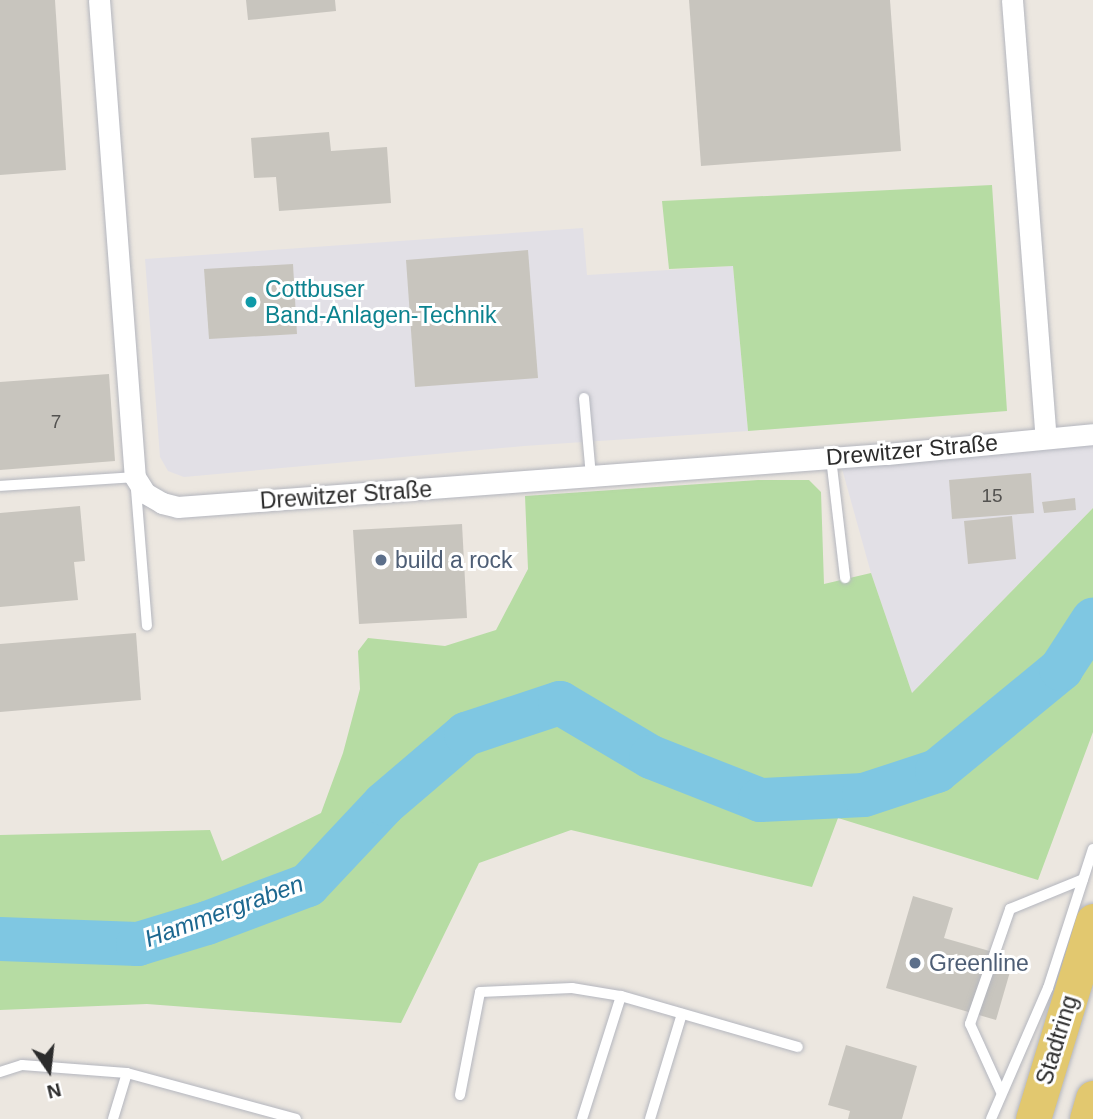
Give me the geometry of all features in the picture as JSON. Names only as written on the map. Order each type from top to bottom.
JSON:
[{"type":"main road","name":"Stadtring","points":[[1033,1119],[1093,921]]},
{"type":"main road","points":[[1087,1119],[1093,1098]]},
{"type":"street","points":[[99,0],[135,477]]},
{"type":"street","points":[[1012,0],[1046,438]]},
{"type":"street","name":"Drewitzer Straße","points":[[135,477],[145,493],[162,503],[178,507],[831,458],[1093,434]]},
{"type":"lane","points":[[584,398],[591,476]]},
{"type":"lane","points":[[831,458],[845,578]]},
{"type":"lane","points":[[0,486],[135,477],[147,626]]},
{"type":"lane","points":[[991,1119],[1048,988],[1093,849]]},
{"type":"lane","points":[[1001,1092],[970,1024],[1010,909],[1083,879]]},
{"type":"lane","points":[[460,1095],[480,992],[572,988],[621,996],[798,1047]]},
{"type":"lane","points":[[582,1119],[621,996]]},
{"type":"lane","points":[[650,1119],[682,1014]]},
{"type":"lane","points":[[0,1072],[22,1065],[127,1073],[296,1119]]},
{"type":"lane","points":[[113,1119],[127,1073]]},
{"type":"shaded area","points":[[583,228],[587,275],[733,266],[748,431],[524,446],[184,477],[168,471],[160,457],[145,259]]},
{"type":"shaded area","points":[[1093,442],[1093,508],[912,693],[871,573],[841,465]]},
{"type":"green space","points":[[992,185],[1007,411],[748,431],[733,266],[669,269],[662,201]]},
{"type":"green space","points":[[758,480],[809,480],[821,492],[824,584],[871,573],[912,693],[1093,508],[1093,732],[1038,880],[838,818],[812,887],[571,830],[479,863],[401,1023],[147,1004],[0,1010],[0,835],[210,830],[222,861],[321,813],[343,753],[360,689],[358,651],[368,638],[445,646],[496,630],[528,569],[525,496]]},
{"type":"building","points":[[0,0],[55,0],[66,170],[0,175]]},
{"type":"building","points":[[246,0],[335,0],[336,11],[248,20]]},
{"type":"building","points":[[689,0],[890,0],[901,151],[701,166]]},
{"type":"building","points":[[329,132],[331,151],[387,147],[391,203],[279,211],[276,177],[254,178],[251,138]]},
{"type":"building","points":[[528,250],[538,378],[415,387],[406,260]]},
{"type":"building","name":"Cottbuser Band-Anlagen-Technik","points":[[293,264],[297,334],[209,339],[204,269]]},
{"type":"building","points":[[109,374],[115,461],[0,470],[0,382]]},
{"type":"building","points":[[1031,473],[1034,513],[952,519],[949,480]]},
{"type":"building","points":[[1075,498],[1076,510],[1044,513],[1042,502]]},
{"type":"building","points":[[80,506],[85,561],[74,562],[78,600],[0,607],[0,513]]},
{"type":"building","points":[[1012,516],[1016,559],[968,564],[964,521]]},
{"type":"building","points":[[462,524],[467,618],[359,624],[353,530]]},
{"type":"building","points":[[136,633],[141,700],[0,712],[0,644]]},
{"type":"building","points":[[913,896],[953,908],[944,938],[1014,958],[996,1020],[886,988]]},
{"type":"building","points":[[846,1045],[917,1066],[902,1119],[848,1119],[850,1111],[828,1105]]},
{"type":"waterway","name":"Hammergraben","points":[[0,939],[138,944],[207,923],[308,885],[384,804],[466,734],[560,703],[651,757],[760,800],[864,795],[937,771],[1061,669],[1093,620]]},
{"type":"place","name":"Cottbuser Band-Anlagen-Technik","points":[[251,302]]},
{"type":"place","name":"build a rock","points":[[381,560]]},
{"type":"place","name":"Greenline","points":[[915,963]]}]
